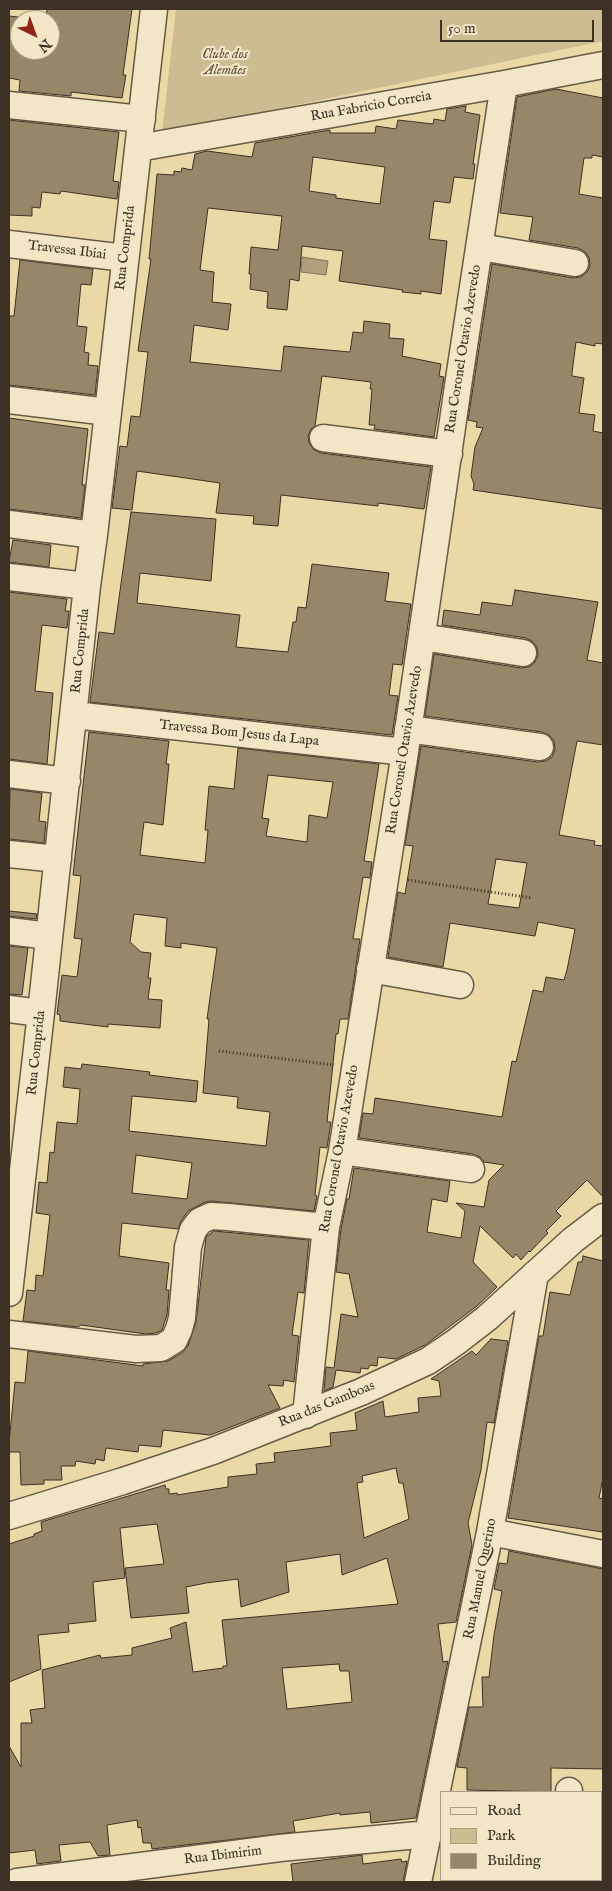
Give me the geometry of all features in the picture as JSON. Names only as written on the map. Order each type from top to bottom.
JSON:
[{"type":"street","name":"Rua Comprida","points":[[9,1293],[20,1101],[42,1013],[87,586],[154,9]]},
{"type":"street","name":"Rua Fabricio Correia","points":[[138,148],[603,65]]},
{"type":"street","name":"Rua Coronel Otavio Azevedo","points":[[306,1415],[332,1281],[326,1228],[342,1151],[385,877],[449,454],[458,379],[504,84]]},
{"type":"street","points":[[9,104],[142,119]]},
{"type":"street","name":"Travessa Ibiai","points":[[9,244],[125,258]]},
{"type":"street","points":[[480,247],[575,262]]},
{"type":"street","points":[[9,400],[108,412]]},
{"type":"street","points":[[323,438],[449,454]]},
{"type":"street","points":[[9,524],[94,535]]},
{"type":"street","points":[[9,577],[87,586]]},
{"type":"street","points":[[422,637],[523,653]]},
{"type":"street","name":"Travessa Bom Jesus da Lapa","points":[[74,715],[406,741],[540,747]]},
{"type":"street","points":[[9,774],[67,781]]},
{"type":"street","points":[[9,854],[58,859]]},
{"type":"street","points":[[9,931],[49,936]]},
{"type":"street","points":[[370,969],[460,985]]},
{"type":"street","points":[[9,1009],[42,1013]]},
{"type":"street","points":[[342,1151],[471,1169]]},
{"type":"street","points":[[9,1334],[136,1349],[161,1348],[174,1340],[179,1330],[182,1318],[188,1247],[193,1230],[200,1221],[210,1216],[326,1228]]},
{"type":"street","name":"Rua das Gamboas","points":[[9,1516],[204,1454],[306,1415],[428,1361],[488,1318],[573,1240],[603,1217]]},
{"type":"street","name":"Rua Manuel Querino","points":[[418,1882],[490,1532],[535,1274]]},
{"type":"street","points":[[490,1532],[603,1554]]},
{"type":"street","name":"Rua Ibimirim","points":[[17,1882],[280,1848],[428,1834]]},
{"type":"path","points":[[385,877],[532,898]]},
{"type":"path","points":[[218,1051],[354,1067]]},
{"type":"green space","name":"Clube dos Alemães","points":[[176,9],[603,9],[603,41],[162,133]]},
{"type":"shaded area","points":[[302,257],[328,261],[326,275],[301,272]]},
{"type":"building","points":[[132,9],[123,75],[126,75],[122,98],[71,92],[71,96],[19,91],[20,80],[9,78],[9,16],[10,60],[60,60],[60,10],[47,10]]},
{"type":"building","points":[[556,89],[603,98],[603,157],[592,155],[592,158],[584,158],[579,194],[603,198],[603,344],[595,343],[595,346],[576,342],[572,376],[584,378],[579,413],[595,415],[593,431],[603,433],[603,509],[473,490],[474,484],[471,476],[475,447],[483,428],[476,427],[477,422],[468,420],[492,264],[573,278],[581,277],[590,266],[589,257],[578,248],[529,240],[533,217],[500,213],[517,97]]},
{"type":"building","points":[[466,106],[465,112],[480,115],[473,164],[475,164],[473,179],[454,177],[450,203],[434,201],[429,239],[447,241],[441,294],[421,291],[421,294],[402,292],[403,290],[339,281],[343,251],[302,246],[299,281],[290,279],[287,310],[267,308],[268,292],[250,289],[251,247],[278,250],[282,216],[208,208],[200,270],[214,272],[212,302],[231,304],[228,330],[194,325],[190,362],[281,371],[284,346],[350,352],[353,332],[363,333],[364,321],[390,324],[389,338],[404,339],[402,356],[441,364],[439,376],[444,377],[434,437],[374,429],[375,425],[369,425],[371,382],[322,376],[315,426],[311,429],[308,436],[309,443],[314,450],[321,453],[431,467],[424,509],[281,495],[278,526],[253,524],[254,516],[216,513],[220,483],[137,471],[132,510],[112,508],[120,446],[127,447],[131,416],[140,417],[148,352],[138,351],[151,259],[149,259],[157,174],[174,175],[174,171],[181,172],[182,168],[192,170],[195,154],[207,151],[252,157],[255,143],[330,130],[330,133],[375,133],[376,126],[396,129],[398,120],[433,124],[434,119],[445,121],[447,109]],"holes":[[[313,157],[385,167],[380,204],[336,198],[336,195],[309,191]]]},
{"type":"building","points":[[9,120],[119,132],[113,181],[119,182],[117,199],[61,191],[60,194],[42,192],[40,208],[32,207],[32,216],[9,215]]},
{"type":"building","points":[[20,260],[93,269],[91,285],[81,284],[77,326],[87,327],[84,352],[89,353],[88,365],[98,366],[95,395],[9,385],[9,316],[14,316]]},
{"type":"building","points":[[9,418],[88,429],[82,485],[85,485],[81,518],[9,509]]},
{"type":"building","points":[[131,512],[216,519],[211,581],[140,573],[137,603],[240,615],[236,647],[288,652],[293,622],[296,622],[298,607],[306,608],[312,564],[389,573],[385,601],[411,604],[402,665],[393,664],[389,695],[398,696],[392,735],[90,702],[99,632],[114,634]]},
{"type":"building","points":[[13,540],[51,545],[49,567],[9,562]]},
{"type":"building","points":[[515,590],[598,602],[587,660],[603,663],[603,745],[577,741],[559,835],[595,841],[594,845],[603,846],[603,1197],[587,1180],[556,1211],[561,1216],[546,1231],[548,1233],[521,1260],[516,1254],[513,1258],[480,1226],[473,1262],[497,1287],[477,1306],[425,1345],[396,1359],[378,1357],[377,1366],[370,1365],[368,1369],[361,1368],[360,1373],[336,1370],[333,1387],[324,1391],[326,1367],[334,1368],[341,1314],[358,1317],[349,1274],[336,1272],[341,1229],[347,1199],[349,1199],[354,1168],[450,1181],[447,1202],[432,1199],[427,1232],[461,1238],[465,1211],[456,1203],[484,1207],[489,1180],[504,1165],[484,1162],[480,1157],[473,1154],[359,1138],[363,1113],[373,1114],[375,1098],[502,1117],[512,1061],[516,1062],[533,990],[543,992],[546,977],[564,980],[567,970],[575,929],[538,922],[535,936],[450,923],[443,967],[388,957],[398,892],[405,894],[413,846],[405,845],[421,746],[538,762],[546,761],[552,757],[555,750],[554,741],[549,735],[542,732],[425,716],[434,654],[521,668],[529,667],[535,662],[538,655],[537,647],[526,638],[442,625],[444,610],[480,615],[482,602],[512,606]],"holes":[[[496,859],[527,863],[519,908],[488,904]]]},
{"type":"building","points":[[9,592],[67,599],[65,611],[69,611],[67,628],[42,625],[35,691],[53,693],[47,764],[9,759]]},
{"type":"building","points":[[89,732],[169,741],[166,764],[169,764],[163,825],[144,822],[140,855],[205,863],[208,830],[205,830],[209,786],[234,789],[238,748],[379,764],[364,861],[372,862],[370,878],[363,877],[353,939],[360,939],[348,1019],[340,1019],[338,1034],[336,1034],[327,1122],[331,1122],[327,1148],[320,1147],[315,1195],[317,1196],[314,1211],[211,1201],[188,1211],[178,1229],[122,1223],[119,1256],[169,1263],[166,1290],[169,1290],[167,1315],[162,1330],[156,1333],[146,1334],[81,1325],[78,1327],[23,1321],[27,1290],[35,1291],[36,1275],[43,1276],[50,1215],[36,1213],[39,1182],[47,1183],[50,1152],[54,1153],[57,1122],[77,1124],[80,1089],[63,1087],[65,1067],[81,1069],[82,1064],[150,1072],[149,1075],[198,1081],[196,1102],[132,1096],[129,1131],[266,1146],[270,1112],[237,1108],[238,1097],[203,1093],[209,1019],[207,1019],[217,948],[181,943],[181,948],[165,946],[167,918],[134,914],[130,942],[141,952],[151,953],[148,978],[151,978],[148,999],[162,1000],[160,1028],[108,1024],[108,1027],[60,1021],[60,1015],[57,1014],[62,975],[77,977],[82,939],[74,938],[81,876],[73,875]],"holes":[[[268,775],[333,782],[327,818],[309,815],[307,842],[266,836],[269,819],[262,818]],[[136,1155],[192,1163],[187,1199],[132,1193]]]},
{"type":"building","points":[[10,789],[42,793],[39,821],[46,822],[44,843],[9,839]]},
{"type":"building","points":[[9,911],[37,914],[36,919],[9,916]]},
{"type":"building","points":[[9,946],[28,948],[22,995],[9,994]]},
{"type":"building","points":[[214,1231],[309,1240],[304,1293],[298,1292],[292,1335],[299,1336],[294,1382],[284,1380],[283,1386],[268,1385],[280,1408],[210,1435],[163,1430],[161,1447],[139,1445],[138,1452],[106,1448],[104,1461],[96,1459],[95,1464],[76,1461],[75,1466],[61,1466],[62,1480],[44,1480],[44,1484],[21,1485],[20,1452],[9,1452],[9,1443],[15,1382],[25,1383],[28,1351],[143,1366],[143,1364],[168,1361],[182,1353],[188,1346],[196,1322],[206,1237]]},
{"type":"building","points":[[583,1256],[603,1261],[603,1478],[599,1498],[603,1499],[603,1532],[508,1518],[539,1336],[543,1336],[550,1292],[570,1295],[578,1262],[582,1262]]},
{"type":"building","points":[[491,1339],[508,1341],[494,1423],[487,1422],[481,1470],[468,1523],[472,1545],[456,1622],[438,1624],[443,1662],[448,1661],[416,1818],[371,1823],[370,1812],[340,1815],[340,1813],[293,1821],[295,1832],[152,1849],[151,1843],[143,1843],[141,1827],[138,1828],[137,1820],[107,1825],[110,1855],[98,1856],[90,1842],[59,1845],[61,1861],[37,1864],[35,1850],[9,1853],[9,1746],[21,1767],[21,1723],[32,1723],[30,1710],[45,1708],[42,1670],[100,1655],[101,1658],[132,1655],[132,1648],[172,1638],[170,1628],[186,1622],[193,1672],[223,1668],[223,1666],[227,1666],[222,1620],[398,1604],[387,1558],[342,1575],[340,1554],[286,1562],[289,1592],[241,1607],[238,1579],[186,1587],[189,1613],[131,1618],[125,1568],[164,1564],[157,1524],[120,1528],[125,1578],[93,1582],[96,1621],[68,1624],[69,1632],[38,1635],[41,1669],[9,1682],[9,1544],[34,1536],[34,1534],[42,1531],[41,1522],[165,1485],[166,1489],[169,1489],[169,1494],[177,1493],[177,1495],[228,1487],[228,1477],[257,1474],[256,1464],[275,1462],[274,1453],[331,1446],[330,1433],[357,1430],[355,1413],[383,1401],[385,1417],[419,1412],[418,1398],[441,1396],[439,1381],[431,1379],[472,1351],[476,1355]],"holes":[[[396,1468],[399,1483],[403,1483],[409,1519],[364,1538],[357,1483],[363,1482],[362,1476]],[[339,1664],[340,1671],[349,1671],[352,1702],[287,1709],[282,1668]]]},
{"type":"building","points":[[509,1551],[603,1569],[603,1769],[551,1768],[551,1791],[467,1790],[467,1768],[457,1767],[469,1707],[483,1707],[482,1677],[489,1677],[502,1591],[494,1589],[499,1563],[507,1564]]},
{"type":"building","points":[[362,1855],[363,1864],[401,1859],[402,1862],[407,1861],[403,1882],[293,1882],[291,1864]]}]
